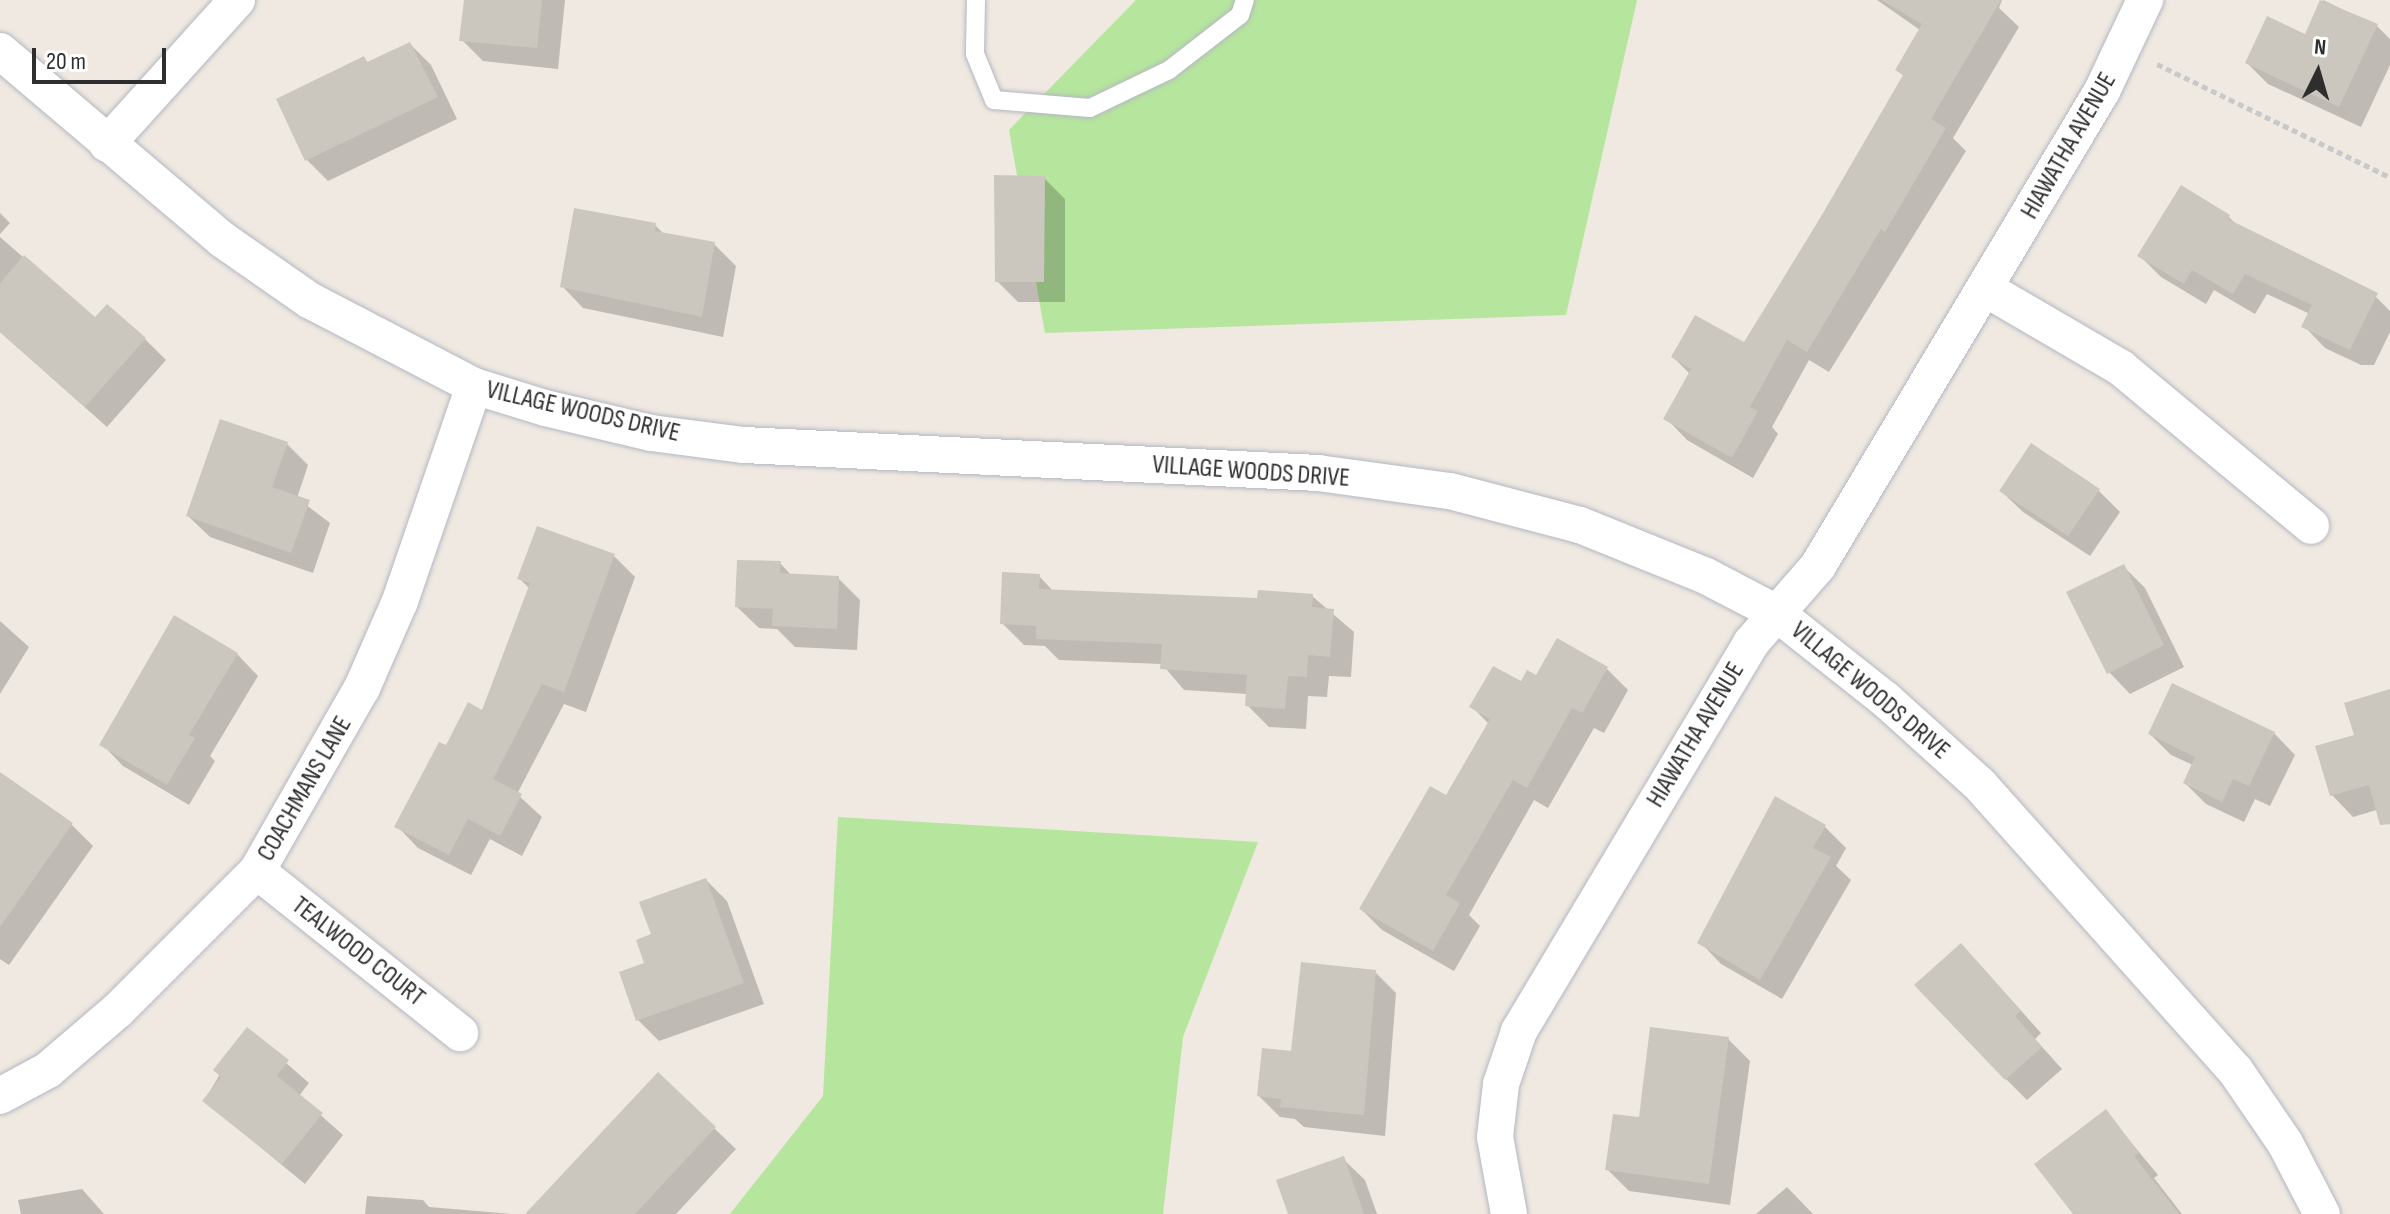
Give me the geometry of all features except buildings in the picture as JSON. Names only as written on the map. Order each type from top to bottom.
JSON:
[{"type":"street","points":[[107,144],[237,0]]},
{"type":"street","name":"HIAWATHA AVENUE","points":[[1509,1214],[1495,1137],[1501,1084],[1519,1031],[1751,643],[1818,566],[1986,289],[2125,49],[2145,0]]},
{"type":"street","name":"VILLAGE WOODS DRIVE","points":[[0,51],[223,240],[309,300],[474,386],[651,433],[744,445],[1318,473],[1450,491],[1580,525],[1706,576],[1775,612],[1886,700],[1980,785],[2235,1070],[2285,1143],[2322,1214]]},
{"type":"street","points":[[1986,289],[2121,368],[2311,526]]},
{"type":"street","name":"COACHMANS LANE","points":[[0,1096],[48,1070],[118,1010],[257,871],[362,688],[400,601],[474,386]]},
{"type":"street","name":"TEALWOOD COURT","points":[[257,871],[460,1033]]},
{"type":"lane","points":[[976,0],[975,54],[994,100],[1090,108],[1169,70],[1240,15],[1245,0]]},
{"type":"path","points":[[2125,49],[2390,177]]},
{"type":"green space","points":[[1136,0],[1637,0],[1566,315],[1045,333],[1009,130]]},
{"type":"green space","points":[[838,817],[1258,842],[1183,1037],[1163,1214],[730,1214],[823,1096]]}]
